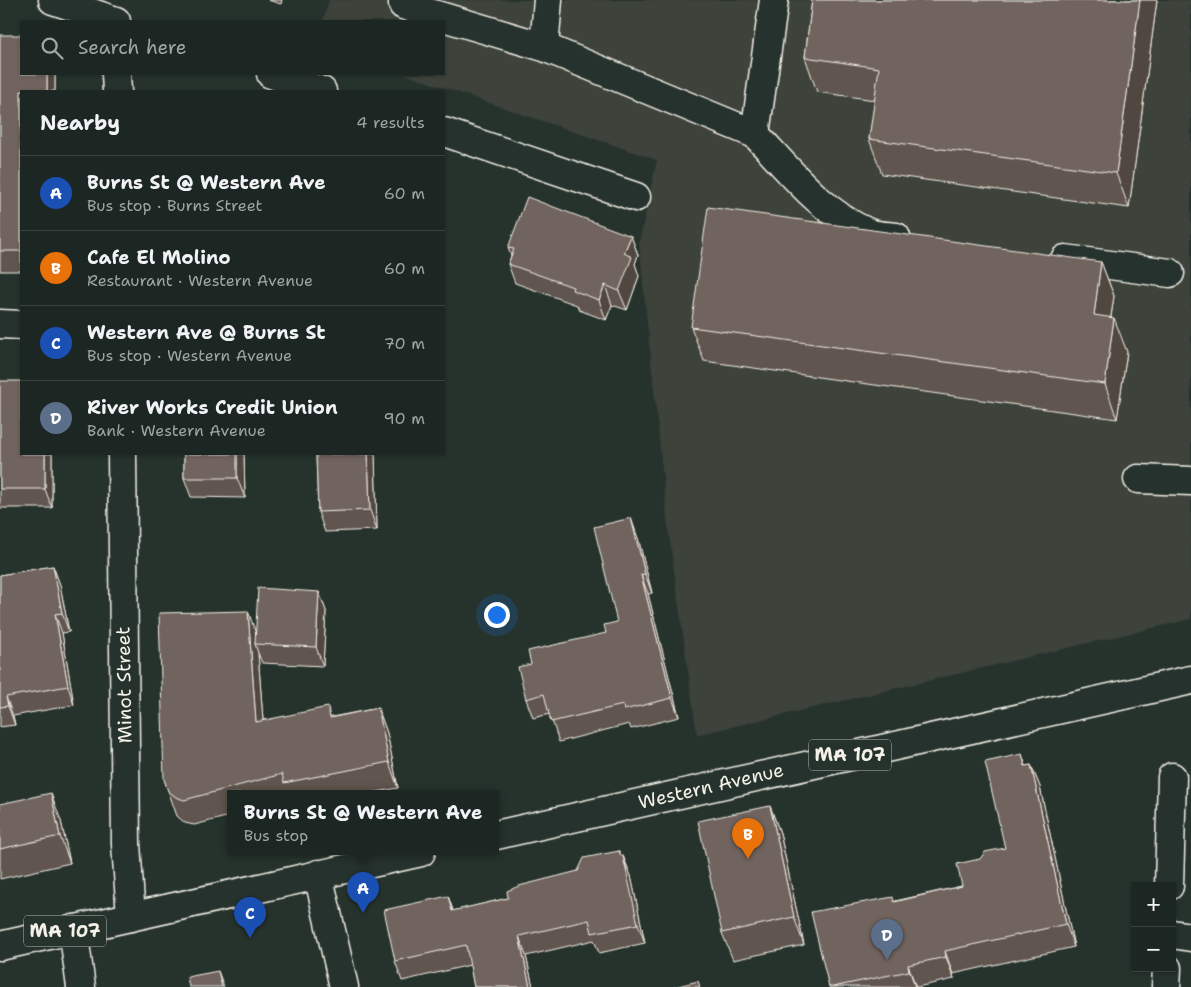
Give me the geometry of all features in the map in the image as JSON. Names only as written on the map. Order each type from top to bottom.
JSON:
[{"type":"main road","points":[[53,0],[111,15]]},
{"type":"main road","points":[[544,47],[548,0]]},
{"type":"main road","points":[[755,134],[774,0]]},
{"type":"main road","points":[[403,2],[544,47],[755,134],[813,194],[848,221],[871,234],[919,240]]},
{"type":"main road","points":[[116,75],[117,90]]},
{"type":"main road","points":[[274,75],[319,90]]},
{"type":"main road","points":[[445,132],[636,198]]},
{"type":"main road","points":[[1044,257],[1170,273]]},
{"type":"main road","points":[[0,324],[20,325]]},
{"type":"main road","name":"Minot Street","points":[[122,455],[126,844],[131,917]]},
{"type":"main road","points":[[1138,479],[1191,481]]},
{"type":"main road","name":"Western Avenue","points":[[499,834],[1191,680]]},
{"type":"main road","points":[[1169,882],[1172,777]]},
{"type":"main road","name":"MA 107","points":[[0,946],[407,855]]},
{"type":"main road","points":[[318,874],[344,987]]},
{"type":"main road","points":[[73,929],[81,987]]},
{"type":"main road","points":[[1176,935],[1191,937]]},
{"type":"main road","points":[[1166,987],[1167,972]]},
{"type":"shaded area","points":[[329,0],[1191,0],[1191,619],[697,735],[668,527],[639,243],[657,160],[407,75],[445,75],[445,20],[323,20]]},
{"type":"building","points":[[812,0],[1140,0],[1116,173],[869,139],[879,68],[805,57]]},
{"type":"building","points":[[0,35],[20,35],[20,75],[47,75],[47,90],[20,90],[20,251],[0,251]]},
{"type":"building","points":[[527,197],[631,236],[624,253],[632,257],[619,291],[605,285],[599,300],[572,290],[573,287],[508,264],[514,249],[508,248]]},
{"type":"building","points":[[708,207],[1101,262],[1094,315],[1114,318],[1105,384],[691,327]]},
{"type":"building","points":[[0,381],[20,381],[20,455],[45,455],[45,489],[0,489]]},
{"type":"building","points":[[184,455],[237,455],[237,478],[184,478]]},
{"type":"building","points":[[316,455],[368,455],[370,510],[318,512]]},
{"type":"building","points":[[631,518],[645,574],[641,575],[672,698],[624,710],[623,705],[551,722],[544,694],[526,699],[518,667],[531,664],[528,651],[606,633],[604,625],[617,622],[594,527]]},
{"type":"building","points":[[53,566],[62,613],[55,614],[68,686],[6,697],[8,706],[0,707],[0,575]]},
{"type":"building","points":[[258,588],[319,592],[316,647],[255,644]]},
{"type":"building","points":[[248,611],[256,722],[328,707],[330,718],[378,708],[389,762],[284,783],[282,774],[184,800],[168,791],[164,779],[159,613]]},
{"type":"building","points":[[1022,754],[1025,766],[1031,765],[1066,924],[945,951],[946,957],[908,965],[909,971],[829,987],[811,912],[893,897],[894,902],[962,886],[957,864],[980,859],[985,852],[1005,848],[985,762]]},
{"type":"building","points":[[51,793],[60,836],[0,849],[0,804]]},
{"type":"building","points":[[770,806],[794,917],[722,933],[698,821]]},
{"type":"building","points":[[619,851],[621,856],[623,856],[638,924],[592,933],[589,920],[519,936],[530,987],[474,987],[466,945],[395,961],[384,910],[448,896],[452,911],[508,898],[507,891],[519,886],[578,871],[584,858]]},
{"type":"building","points":[[218,971],[222,987],[189,987],[187,977]]},
{"type":"building","points":[[698,981],[700,987],[674,987]]},
{"type":"place","name":"Cafe El Molino","points":[[748,859]]},
{"type":"place","name":"Burns St @ Western Ave","points":[[363,913]]},
{"type":"place","name":"Western Ave @ Burns St","points":[[250,938]]},
{"type":"place","name":"River Works Credit Union","points":[[887,960]]}]
